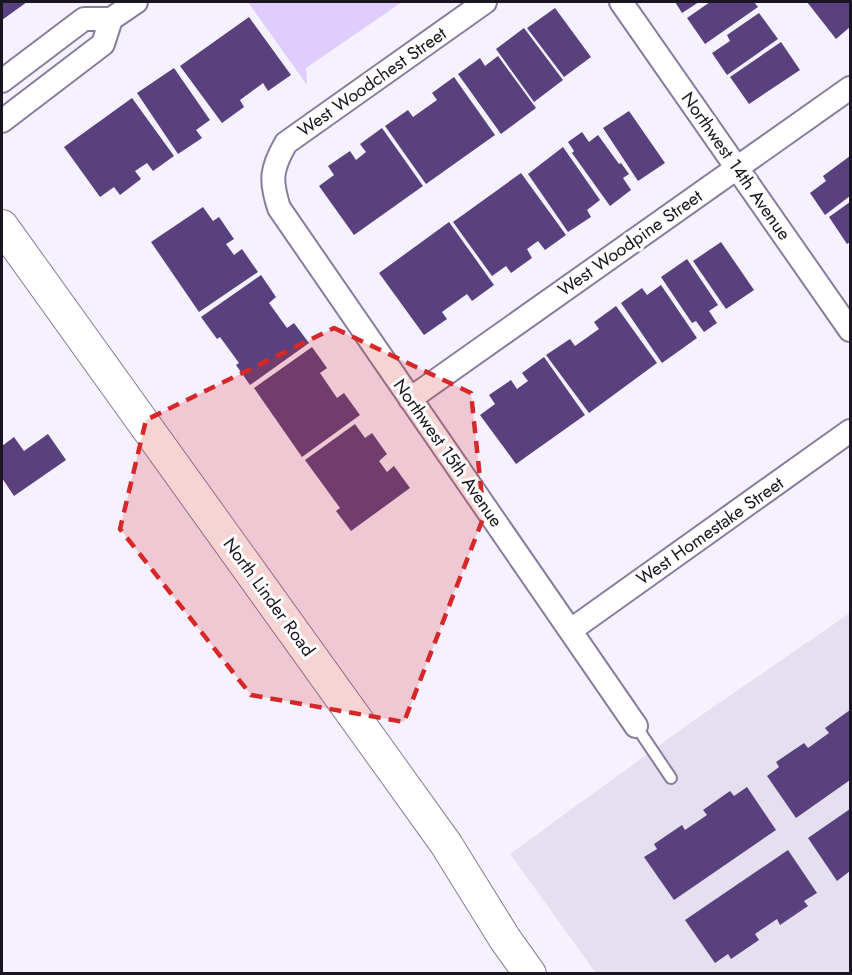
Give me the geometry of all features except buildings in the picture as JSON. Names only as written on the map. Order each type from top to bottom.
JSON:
[{"type":"main road","name":"North Linder Road","points":[[2,226],[446,844],[505,939],[530,974]]},
{"type":"street","points":[[2,81],[84,19],[111,19],[136,2]]},
{"type":"street","name":"West Woodchest Street","points":[[272,174],[277,158],[286,143],[485,2]]},
{"type":"street","name":"Northwest 14th Avenue","points":[[621,2],[850,330]]},
{"type":"street","points":[[2,121],[103,44],[111,19]]},
{"type":"street","name":"West Woodpine Street","points":[[410,399],[850,88]]},
{"type":"street","name":"Northwest 15th Avenue","points":[[272,174],[274,193],[279,208],[636,726]]},
{"type":"street","name":"West Homestake Street","points":[[571,630],[850,431]]},
{"type":"lane","points":[[636,726],[671,778]]},
{"type":"highlighted area","points":[[334,328],[471,393],[484,516],[404,722],[251,695],[120,529],[146,420]]},
{"type":"shaded area","points":[[248,2],[402,2],[306,68],[307,85]]},
{"type":"shaded area","points":[[850,613],[850,973],[596,973],[510,854],[690,723]]}]
